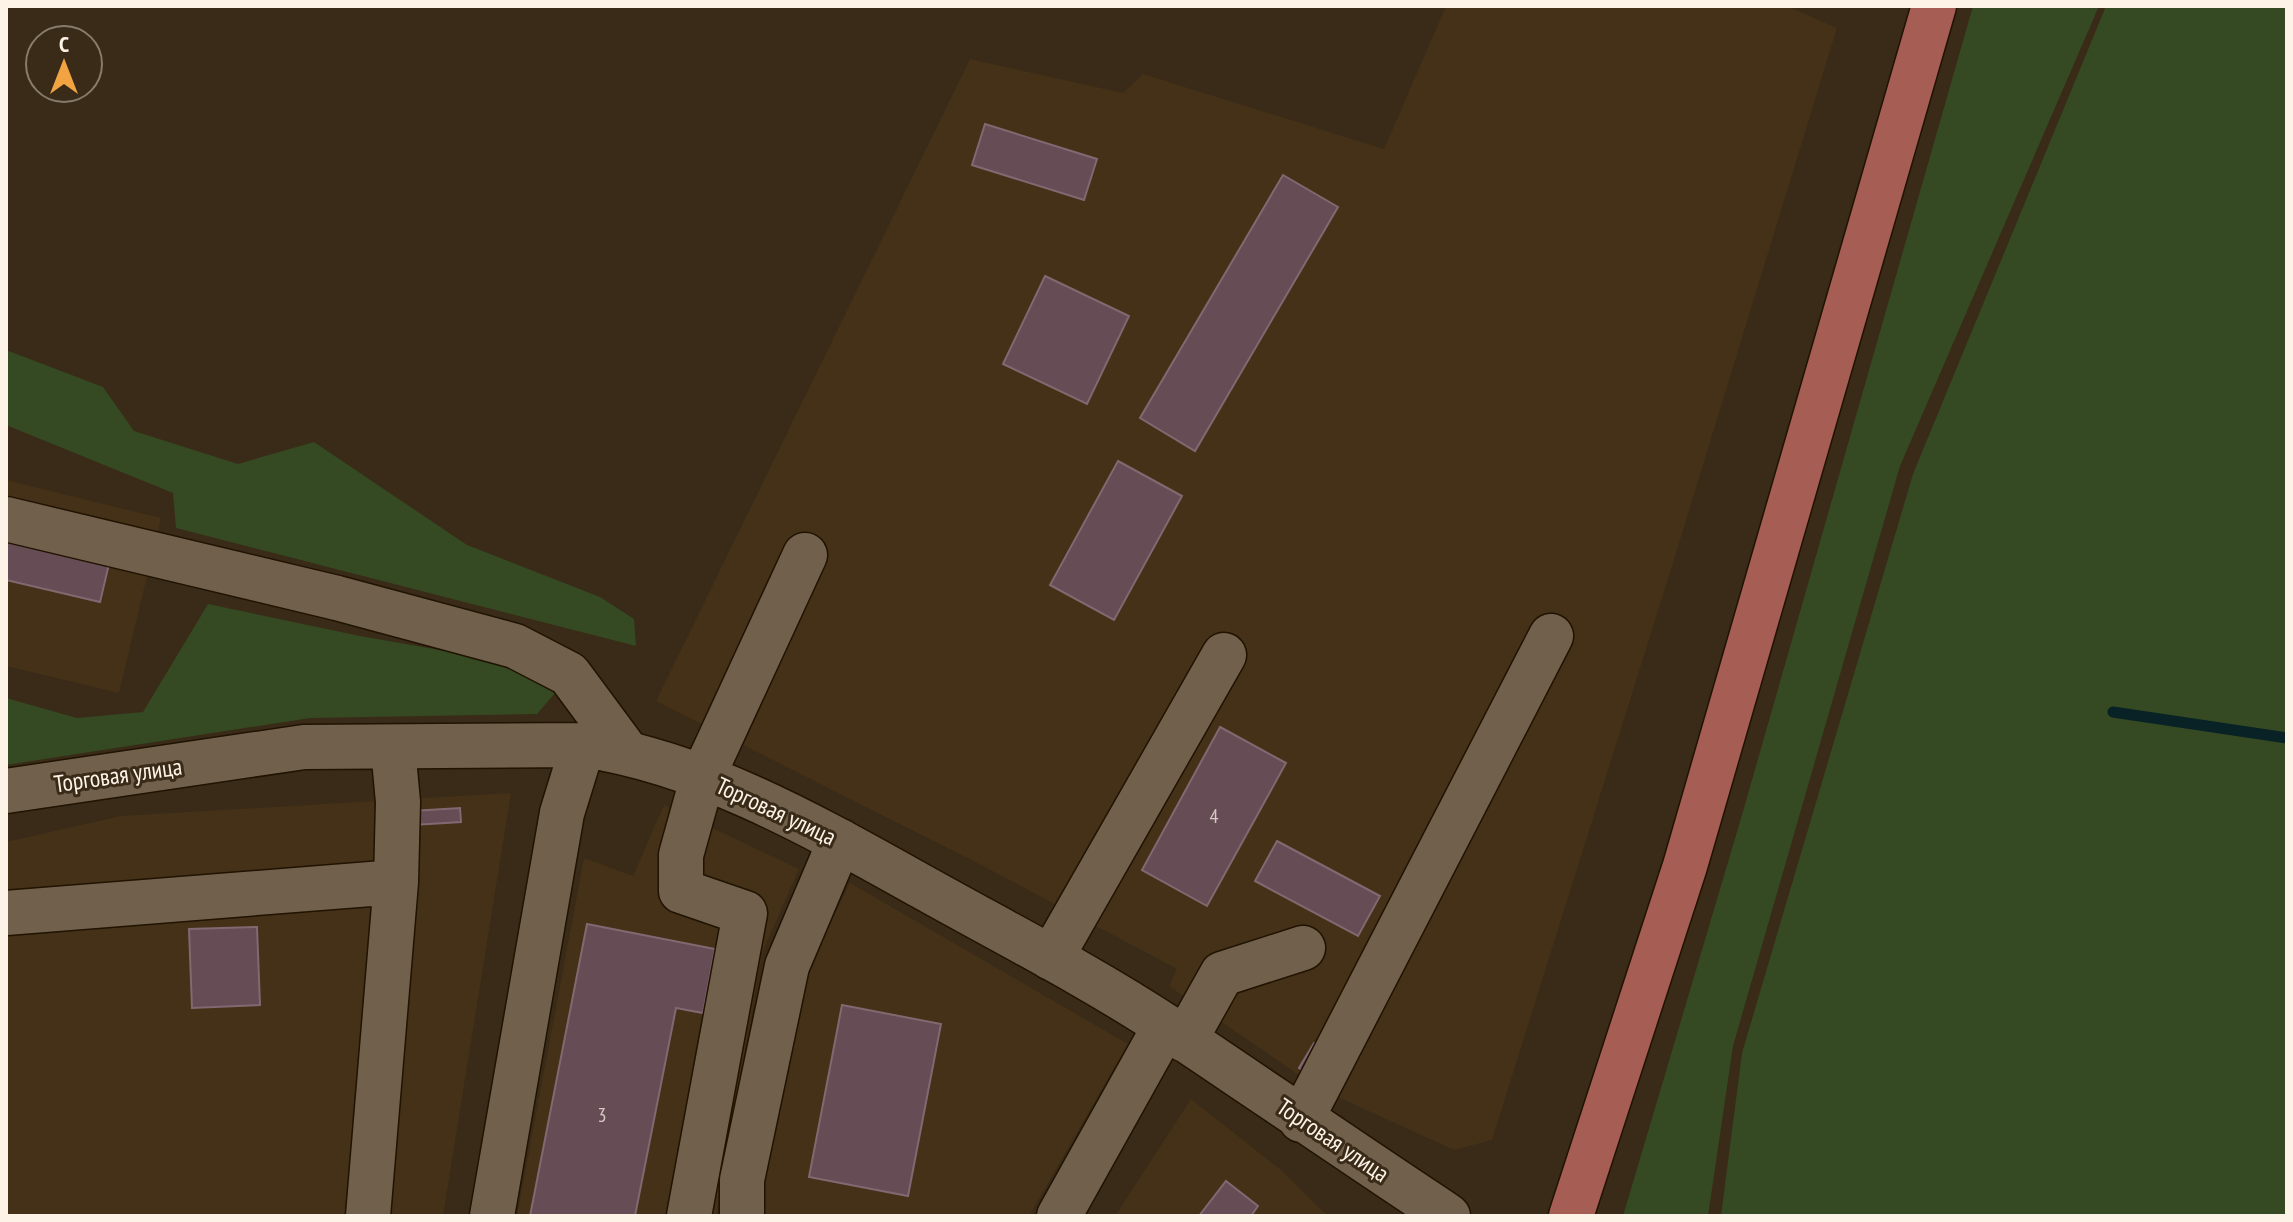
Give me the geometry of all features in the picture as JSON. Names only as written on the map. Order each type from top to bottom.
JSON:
[{"type":"main road","points":[[1571,1216],[1685,866],[1934,6]]},
{"type":"street","points":[[6,519],[337,598],[515,646],[569,674],[626,751]]},
{"type":"street","points":[[689,1216],[745,913],[681,891],[681,855],[703,776],[805,555]]},
{"type":"street","points":[[1301,1120],[1551,636]]},
{"type":"street","points":[[1051,958],[1224,655]]},
{"type":"street","points":[[492,1216],[562,813],[583,745]]},
{"type":"street","name":"Торговая улица","points":[[6,791],[304,747],[583,745],[626,751],[703,776],[840,841],[1051,958],[1175,1033],[1448,1216]]},
{"type":"street","points":[[368,1216],[396,882],[398,802],[393,748]]},
{"type":"street","points":[[742,1216],[742,1180],[787,966],[840,841]]},
{"type":"street","points":[[6,913],[396,882]]},
{"type":"street","points":[[1059,1216],[1175,1033],[1222,974],[1303,948]]},
{"type":"shaded area","points":[[1446,6],[1787,6],[1837,28],[1492,1140],[1454,1150],[1318,1088],[1169,986],[1177,969],[985,867],[656,701],[970,59],[1123,93],[1143,74],[1384,149]]},
{"type":"shaded area","points":[[6,480],[161,518],[119,693],[6,666]]},
{"type":"shaded area","points":[[511,793],[443,1216],[6,1216],[6,842],[121,816]]},
{"type":"shaded area","points":[[664,805],[799,869],[762,953],[716,1216],[517,1216],[584,858],[633,876]]},
{"type":"shaded area","points":[[850,883],[1128,1044],[1029,1216],[764,1216],[762,1176],[809,967]]},
{"type":"shaded area","points":[[1191,1099],[1281,1170],[1328,1216],[1115,1216]]},
{"type":"green space","points":[[1973,6],[2099,6],[1900,466],[1733,1046],[1708,1216],[1623,1216],[1742,815]]},
{"type":"green space","points":[[2106,6],[2287,6],[2287,1216],[1721,1216],[1742,1053],[1913,474]]},
{"type":"green space","points":[[6,350],[103,387],[134,431],[238,464],[314,442],[467,545],[600,597],[634,619],[636,646],[176,528],[173,493],[6,425]]},
{"type":"green space","points":[[208,604],[360,636],[514,663],[555,693],[537,714],[310,718],[6,765],[6,698],[77,718],[143,712]]},
{"type":"building","points":[[985,124],[1097,159],[1084,200],[972,165]]},
{"type":"building","points":[[1283,175],[1338,207],[1195,451],[1140,418]]},
{"type":"building","points":[[1045,276],[1129,316],[1087,404],[1003,364]]},
{"type":"building","points":[[1118,461],[1182,496],[1114,620],[1050,585]]},
{"type":"building","points":[[6,540],[109,564],[100,602],[6,580]]},
{"type":"building","points":[[1220,727],[1286,763],[1207,906],[1142,870]]},
{"type":"building","points":[[460,808],[461,822],[413,825],[412,811]]},
{"type":"building","points":[[1277,841],[1380,896],[1358,936],[1255,881]]},
{"type":"building","points":[[587,924],[715,949],[703,1013],[676,1008],[635,1216],[530,1216]]},
{"type":"building","points":[[257,927],[260,1005],[192,1008],[189,929]]},
{"type":"building","points":[[842,1005],[941,1024],[908,1196],[809,1177]]},
{"type":"building","points":[[1314,1043],[1328,1051],[1313,1076],[1299,1068]]},
{"type":"building","points":[[1226,1181],[1258,1206],[1251,1216],[1199,1216]]},
{"type":"waterway","points":[[2113,712],[2287,738]]}]
